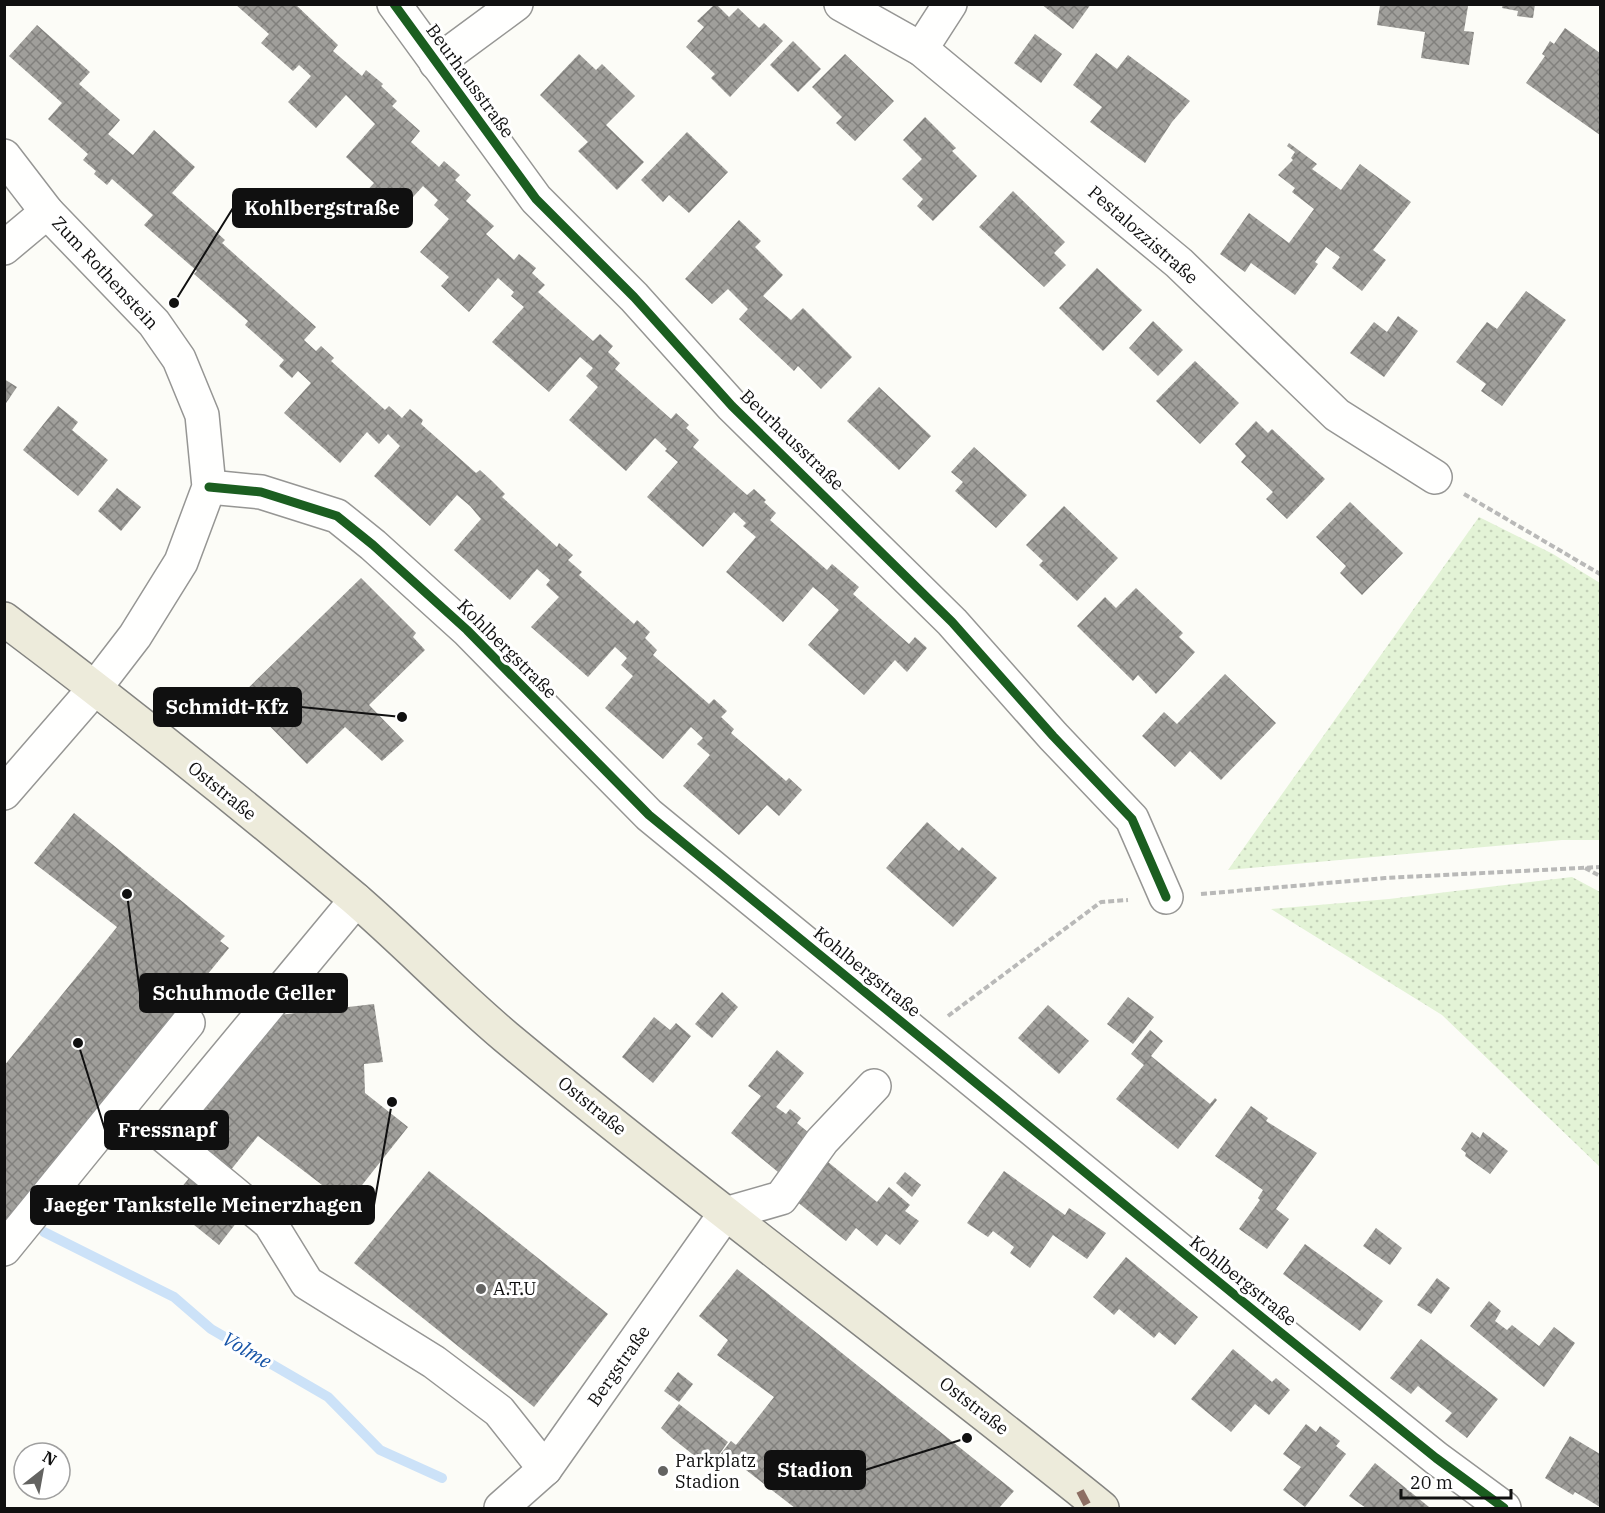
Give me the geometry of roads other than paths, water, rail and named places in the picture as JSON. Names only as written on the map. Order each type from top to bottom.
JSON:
[{"type":"main road","name":"Oststraße","points":[[4,619],[95,688],[356,900],[503,1034],[725,1214],[969,1402],[1102,1509]]},
{"type":"street","name":"Beurhausstraße","points":[[394,4],[536,199],[634,297],[732,406],[952,622],[1053,736],[1132,819],[1166,897]]},
{"type":"street","points":[[436,63],[516,4]]},
{"type":"street","name":"Pestalozzistraße","points":[[841,4],[921,49],[1179,264],[1337,415],[1435,477]]},
{"type":"street","points":[[921,49],[950,4]]},
{"type":"street","name":"Zum Rothenstein","points":[[4,156],[47,212],[154,322],[179,359],[202,415],[209,487],[180,562],[135,636],[95,688]]},
{"type":"street","points":[[4,248],[47,212]]},
{"type":"street","name":"Kohlbergstraße","points":[[209,487],[261,492],[337,516],[467,630],[649,815],[1284,1336],[1504,1509]]},
{"type":"street","points":[[4,793],[95,688]]},
{"type":"street","points":[[356,900],[162,1134],[270,1223],[307,1283],[434,1362],[499,1411],[545,1469]]},
{"type":"street","points":[[4,1249],[188,1023]]},
{"type":"street","points":[[725,1214],[781,1198],[822,1141],[874,1086]]},
{"type":"street","name":"Bergstraße","points":[[501,1509],[545,1469],[725,1214]]},
{"type":"waterway","name":"Volme","points":[[44,1232],[174,1297],[211,1329],[328,1397],[380,1450],[442,1478]]},
{"type":"place","name":"Kohlbergstraße","points":[[174,303]]},
{"type":"place","name":"Schmidt-Kfz","points":[[402,717]]},
{"type":"place","name":"Schuhmode Geller","points":[[127,894]]},
{"type":"place","name":"Fressnapf","points":[[78,1043]]},
{"type":"place","name":"Jaeger Tankstelle Meinerzhagen","points":[[392,1102]]},
{"type":"place","name":"A.T.U","points":[[481,1289]]},
{"type":"place","name":"Stadion","points":[[967,1438]]},
{"type":"place","name":"Parkplatz Stadion","points":[[663,1471]]}]
